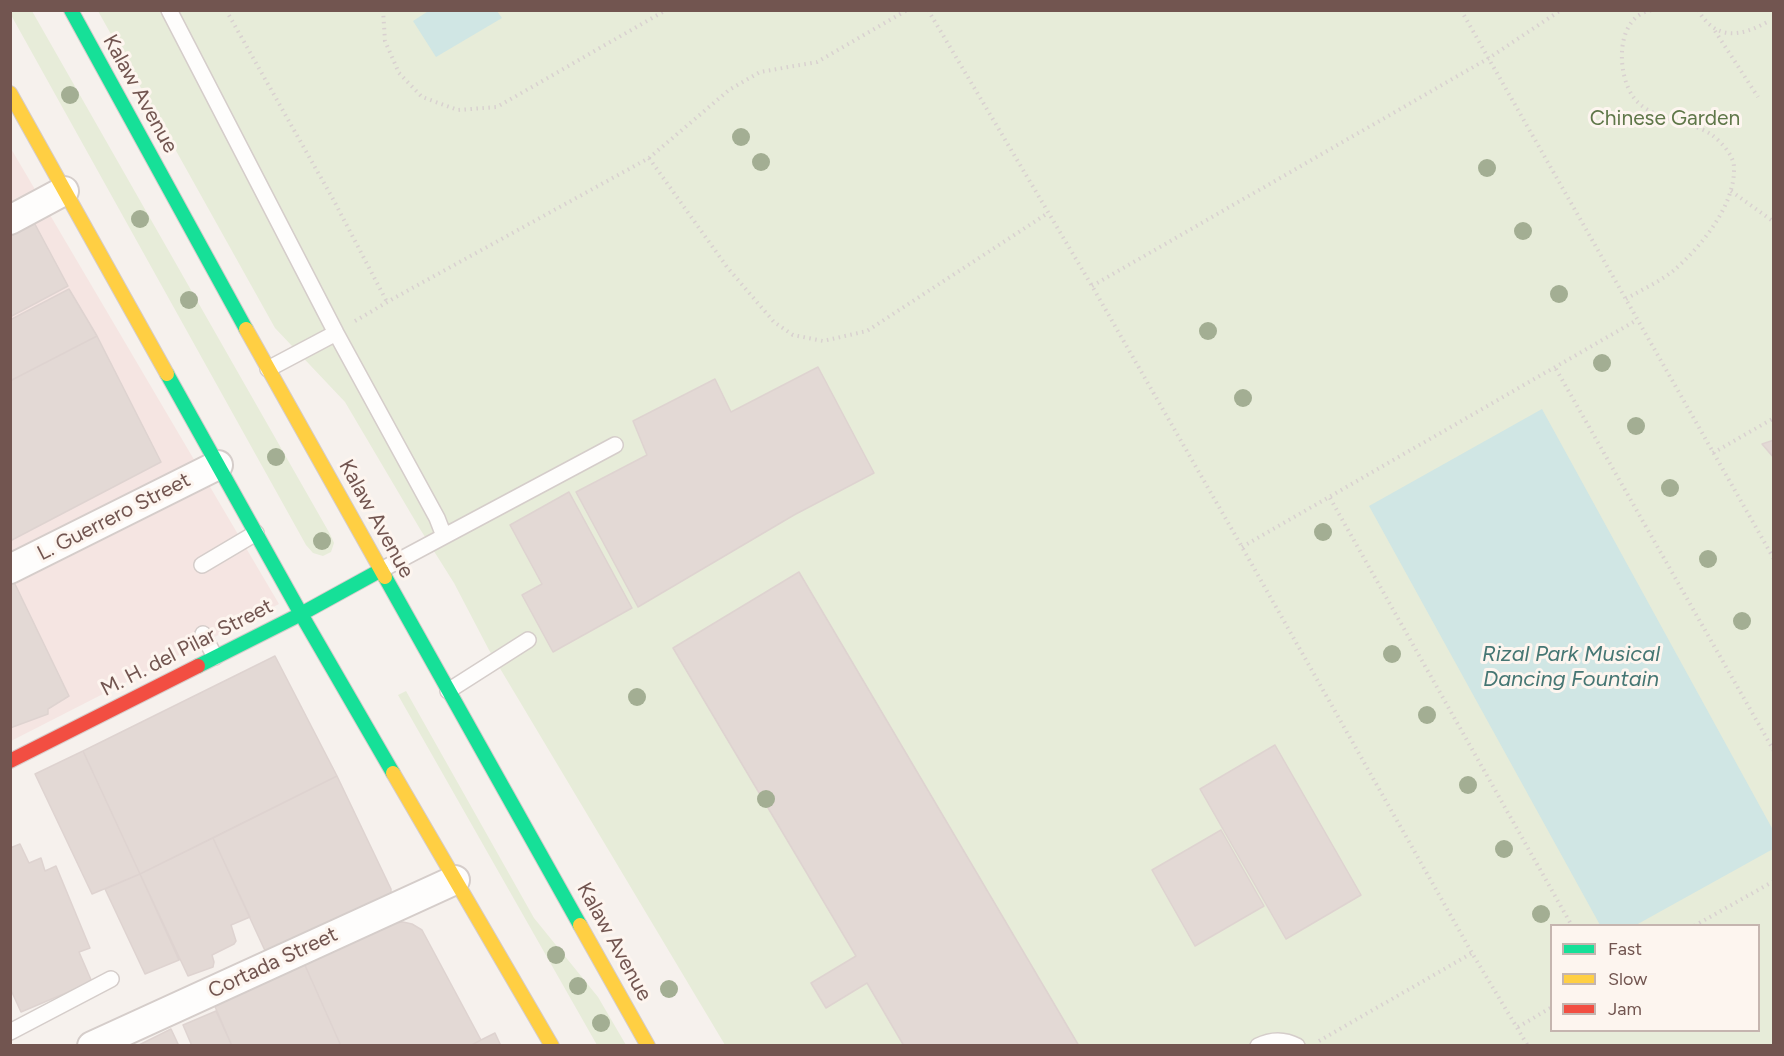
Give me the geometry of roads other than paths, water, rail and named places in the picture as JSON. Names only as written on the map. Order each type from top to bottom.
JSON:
[{"type":"street","name":"Kalaw Avenue","points":[[71,10],[268,369],[648,1046]]},
{"type":"street","points":[[10,93],[301,614],[552,1046]]},
{"type":"street","points":[[10,220],[64,192]]},
{"type":"street","name":"L. Guerrero Street","points":[[10,568],[218,465]]},
{"type":"street","name":"M. H. del Pilar Street","points":[[10,760],[301,614],[381,570]]},
{"type":"street","name":"Cortada Street","points":[[92,1046],[455,880]]},
{"type":"lane","points":[[170,10],[336,333],[437,518],[444,536]]},
{"type":"lane","points":[[268,369],[336,333]]},
{"type":"lane","points":[[381,570],[615,445]]},
{"type":"lane","points":[[202,565],[256,533]]},
{"type":"lane","points":[[203,634],[215,657]]},
{"type":"lane","points":[[448,691],[528,640]]},
{"type":"lane","points":[[10,1032],[111,980]]},
{"type":"lane","points":[[1258,1046],[1276,1040],[1290,1042],[1297,1046]]},
{"type":"water","points":[[430,10],[497,11],[502,18],[436,57],[413,21]]},
{"type":"water","name":"Rizal Park Musical Dancing Fountain","points":[[1542,409],[1773,830],[1773,849],[1638,924],[1599,924],[1369,506]]},
{"type":"park label","name":"Chinese Garden","points":[[1665,119]]}]
